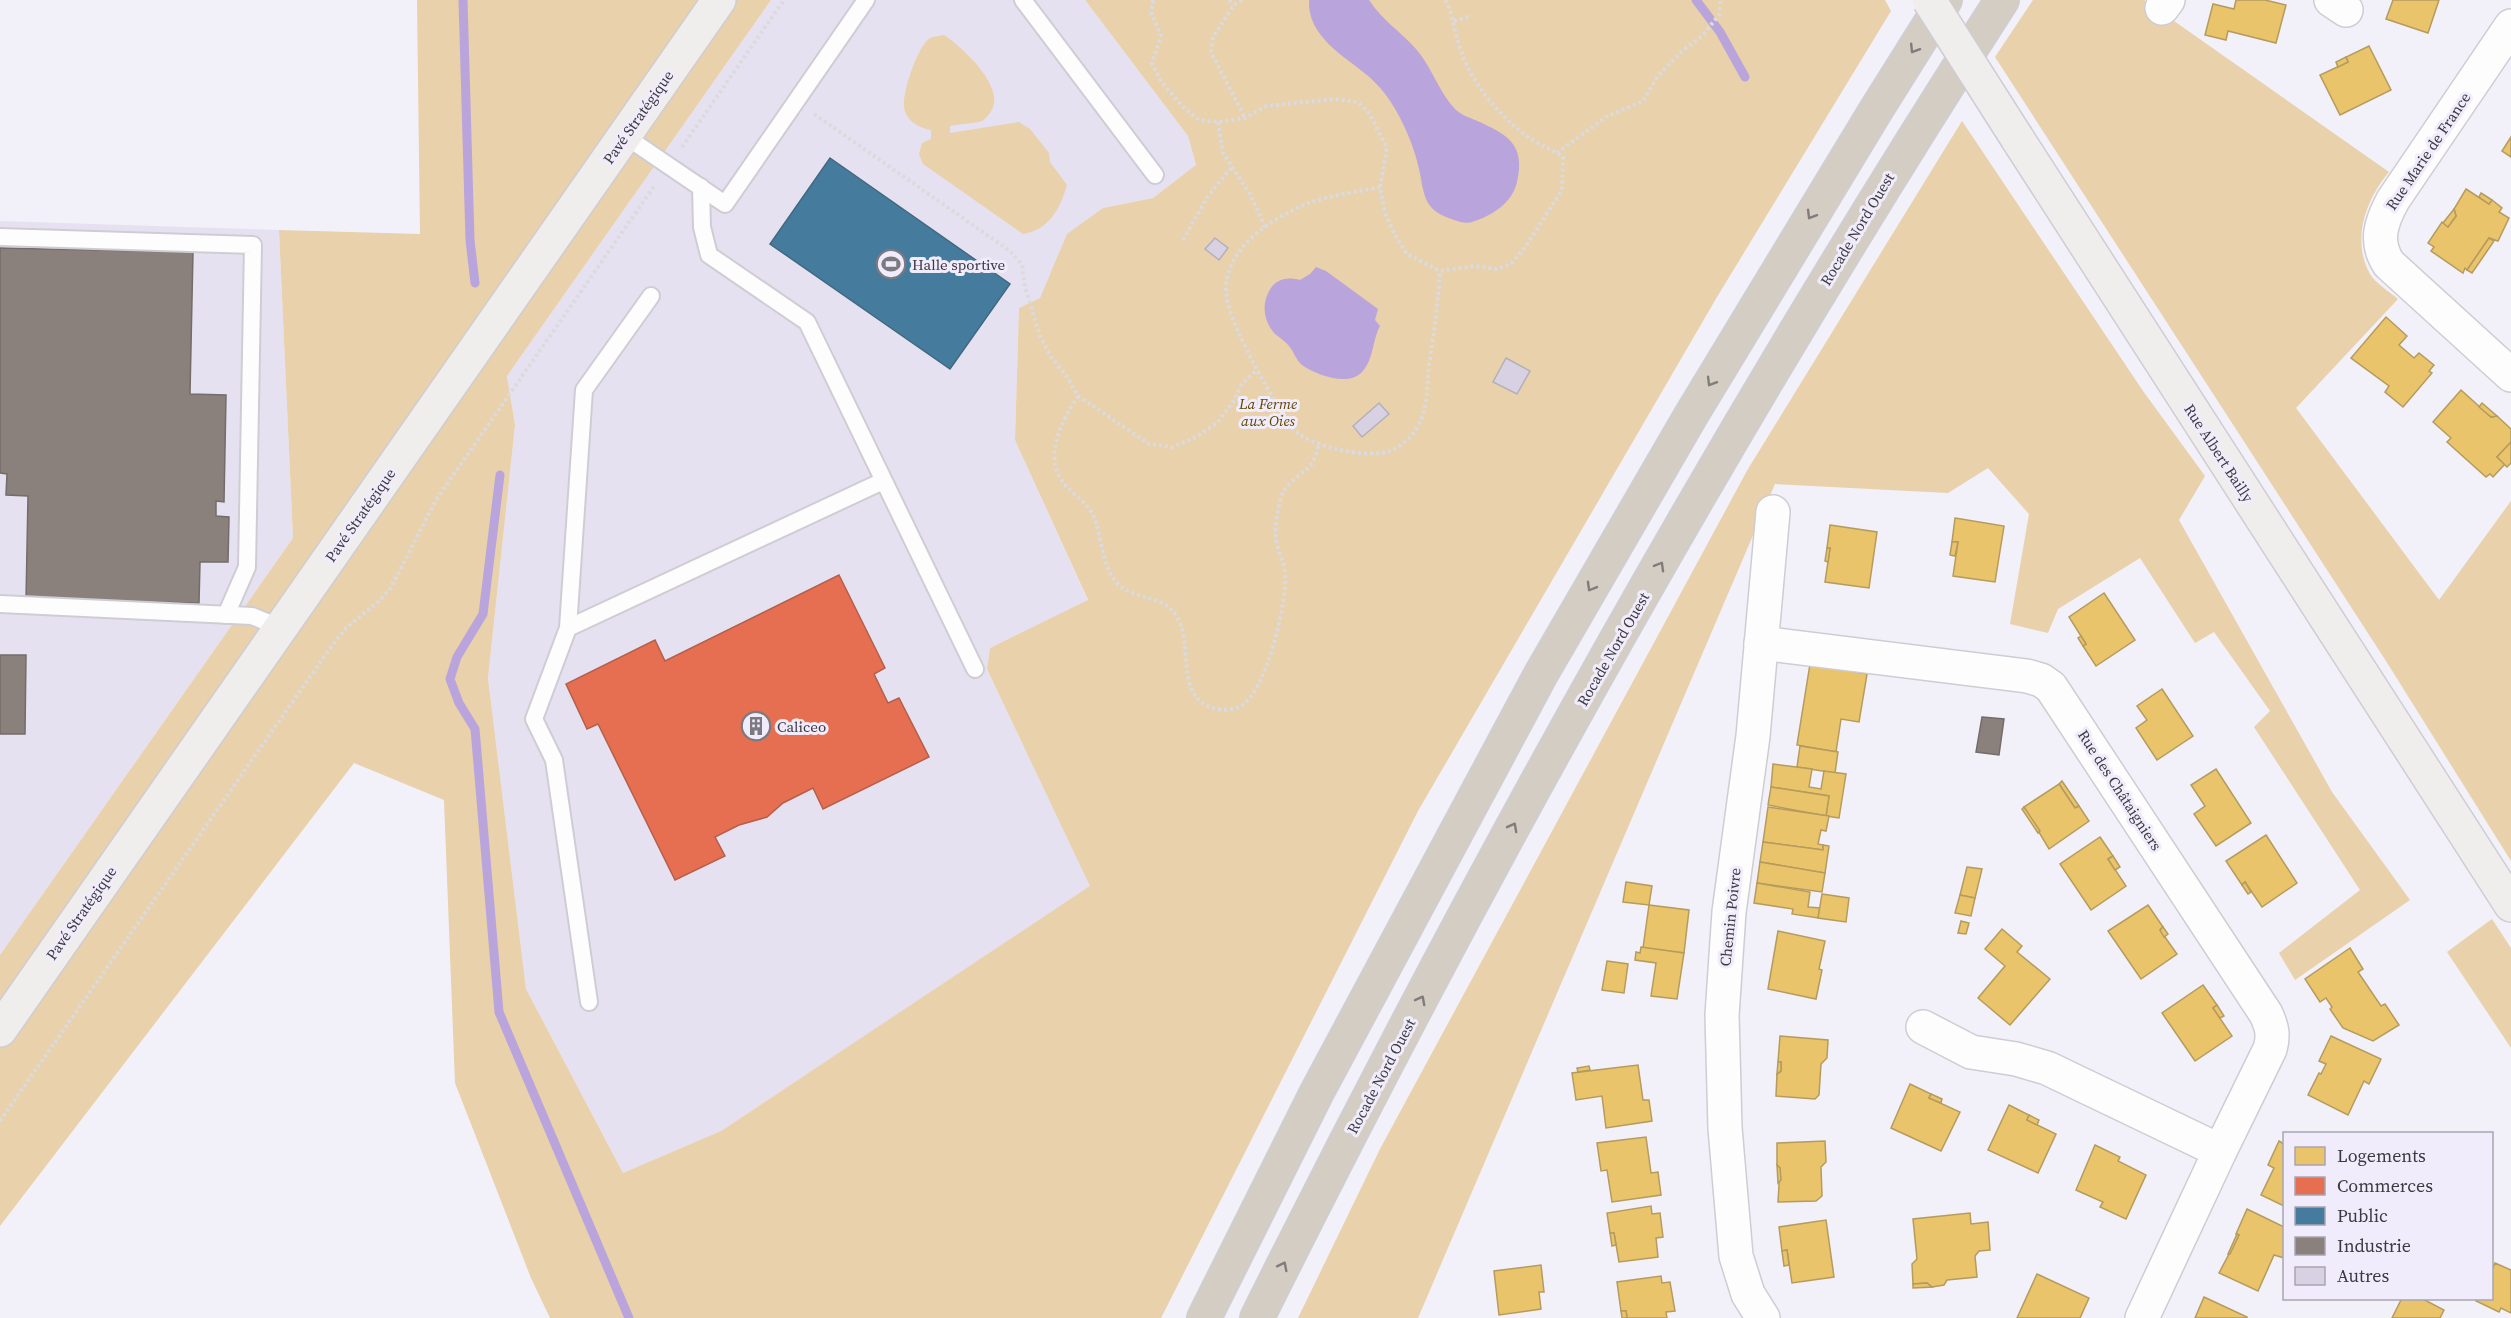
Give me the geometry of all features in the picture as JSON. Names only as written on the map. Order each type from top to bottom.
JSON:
[{"type":"highway","points":[[1204,1318],[1322,1082],[1541,674],[1690,417],[1945,0]]},
{"type":"highway","name":"Rocade Nord Ouest","points":[[1257,1318],[1333,1167],[1536,783],[1813,303],[1899,160],[2002,0]]},
{"type":"main road","name":"Pavé Stratégique","points":[[0,1030],[719,0]]},
{"type":"main road","name":"Rue Albert Bailly","points":[[1929,0],[2511,905]]},
{"type":"street","name":"Rue Marie de France","points":[[2511,26],[2394,200],[2381,228],[2380,242],[2383,255],[2390,264],[2511,375]]},
{"type":"street","name":"Chemin Poivre","points":[[1762,1318],[1741,1276],[1735,1247],[1725,1128],[1722,1015],[1729,912],[1753,736],[1773,512]]},
{"type":"street","name":"Rue des Châtaigniers","points":[[1761,643],[2027,676],[2041,680],[2051,687],[2234,964],[2272,1026],[2273,1038],[2270,1049],[2142,1318]]},
{"type":"street","points":[[1923,1027],[1971,1052],[2016,1059],[2047,1068],[2220,1151]]},
{"type":"lane","points":[[625,136],[725,204],[866,0]]},
{"type":"lane","points":[[1023,0],[1155,175]]},
{"type":"lane","points":[[701,187],[702,227],[709,255],[807,322],[975,669]]},
{"type":"lane","points":[[0,237],[253,245],[247,567],[226,615]]},
{"type":"lane","points":[[589,1002],[554,760],[534,719],[568,628],[584,390],[651,296]]},
{"type":"lane","points":[[568,628],[883,481]]},
{"type":"lane","points":[[0,604],[252,616],[280,628]]},
{"type":"path","points":[[0,1121],[328,651],[346,628],[390,589],[436,500],[784,0]]},
{"type":"path","points":[[1153,0],[1151,12],[1161,36],[1152,63],[1161,81],[1182,107],[1199,120],[1218,122],[1245,118],[1266,106],[1335,99],[1356,102],[1368,111],[1387,148],[1380,187],[1385,213],[1395,236],[1407,254],[1440,271],[1474,266],[1497,269],[1511,264],[1526,246],[1562,190],[1563,157],[1532,139],[1517,127],[1476,82],[1462,54],[1454,21],[1445,0]]},
{"type":"path","points":[[1229,0],[1234,5]]},
{"type":"path","points":[[1242,0],[1234,5],[1213,37],[1211,52],[1245,118]]},
{"type":"path","points":[[1557,153],[1606,117],[1643,101],[1658,76],[1681,52],[1702,36],[1719,15],[1720,0]]},
{"type":"path","points":[[1454,21],[1471,16]]},
{"type":"path","points":[[796,102],[1010,250],[1022,265],[1025,287],[1040,336],[1051,357],[1078,396],[1149,444],[1173,447],[1196,437],[1217,423],[1233,402],[1242,384],[1257,370]]},
{"type":"path","points":[[1218,122],[1222,153],[1250,194],[1265,227]]},
{"type":"path","points":[[1183,240],[1208,196],[1232,167]]},
{"type":"path","points":[[1380,187],[1310,203],[1279,217],[1239,252],[1228,274],[1227,297],[1236,327],[1257,370],[1292,429],[1329,447],[1378,454],[1392,450],[1406,441],[1416,429],[1424,411],[1438,309],[1440,271]]},
{"type":"path","points":[[1078,396],[1063,418],[1056,438],[1054,455],[1056,470],[1065,485],[1093,515],[1109,569],[1118,584],[1133,593],[1152,597],[1167,605],[1178,617],[1184,634],[1187,675],[1193,692],[1205,706],[1221,711],[1241,706],[1256,691],[1264,674],[1274,645],[1285,573],[1276,538],[1282,494],[1292,480],[1309,467],[1315,458],[1319,443]]},
{"type":"shaded area","points":[[771,0],[1085,0],[1188,136],[1196,166],[1153,198],[1103,208],[1068,234],[1040,298],[1019,308],[1015,440],[1088,601],[990,648],[987,669],[1091,886],[721,1131],[623,1173],[526,989],[488,678],[515,425],[507,376]]},
{"type":"shaded area","points":[[1309,0],[1369,0],[1422,56],[1444,95],[1455,109],[1496,130],[1511,142],[1519,158],[1519,169],[1514,190],[1506,203],[1486,216],[1467,223],[1444,216],[1431,207],[1425,195],[1413,148],[1395,108],[1367,75],[1320,35],[1310,13]]},
{"type":"shaded area","points":[[0,221],[279,230],[293,538],[0,955]]},
{"type":"shaded area","points":[[1316,267],[1326,271],[1378,309],[1375,320],[1380,326],[1371,356],[1362,372],[1349,379],[1323,376],[1308,369],[1300,363],[1289,346],[1275,334],[1266,317],[1266,299],[1277,282],[1284,279],[1300,280]]},
{"type":"green space","name":"La Ferme aux Oies","points":[[417,0],[771,0],[507,376],[515,425],[488,678],[526,989],[623,1173],[721,1131],[1090,886],[987,669],[990,648],[1088,600],[1015,440],[1019,308],[1040,298],[1067,234],[1103,208],[1153,198],[1196,165],[1188,136],[1085,0],[1885,0],[1891,11],[1717,297],[1418,811],[1161,1318],[550,1318],[531,1278],[455,1083],[444,800],[354,763],[0,1226],[0,955],[293,538],[279,230],[420,234]]},
{"type":"green space","points":[[2033,0],[2144,0],[2389,172],[2368,207],[2364,220],[2362,248],[2364,261],[2372,277],[2398,299],[2296,408],[2439,600],[2511,501],[2511,861],[2386,661],[1995,57]]},
{"type":"green space","points":[[944,35],[961,48],[979,67],[992,88],[994,98],[993,107],[984,120],[950,126],[950,133],[1019,122],[1030,129],[1049,153],[1050,162],[1067,185],[1052,217],[1032,232],[1023,234],[923,164],[919,154],[922,143],[931,139],[931,130],[922,128],[910,120],[905,112],[904,100],[912,70],[925,42],[935,36]]},
{"type":"green space","points":[[1962,121],[2143,391],[2205,476],[2179,520],[2332,792],[2410,900],[2295,980],[2279,953],[2360,890],[2254,727],[2270,711],[2214,632],[2195,643],[2140,558],[2058,609],[2048,633],[2010,624],[2029,514],[1988,468],[1948,493],[1775,484],[1418,1318],[1298,1318],[1380,1149],[1748,469]]},
{"type":"green space","points":[[2492,919],[2511,948],[2511,1048],[2447,952]]},
{"type":"building: Logements","points":[[2236,0],[2265,0],[2286,5],[2276,43],[2228,31],[2226,40],[2205,35],[2213,4],[2234,9]]},
{"type":"building: Logements","points":[[2393,0],[2439,0],[2428,33],[2386,19]]},
{"type":"building: Logements","points":[[2369,46],[2391,90],[2340,115],[2320,75],[2348,62],[2346,57]]},
{"type":"building: Logements","points":[[2346,57],[2348,62],[2338,67],[2336,62]]},
{"type":"building: Logements","points":[[2511,137],[2511,157],[2502,151]]},
{"type":"building: Logements","points":[[2466,189],[2489,204],[2492,200],[2502,208],[2499,212],[2509,218],[2498,241],[2489,238],[2463,273],[2431,251],[2434,247],[2428,243],[2442,222],[2448,227],[2456,216],[2454,209]]},
{"type":"building: Logements","points":[[2481,193],[2492,200],[2489,204],[2479,197]]},
{"type":"building: Logements","points":[[2454,209],[2456,216],[2448,227],[2443,223]]},
{"type":"building: Logements","points":[[2489,238],[2494,241],[2472,273],[2467,270]]},
{"type":"building: Logements","points":[[2386,317],[2407,336],[2399,345],[2414,358],[2419,353],[2434,365],[2429,371],[2432,373],[2403,407],[2385,392],[2389,386],[2351,358]]},
{"type":"building: Logements","points":[[2461,390],[2491,417],[2497,416],[2511,429],[2511,442],[2497,457],[2505,464],[2493,477],[2490,474],[2486,477],[2447,442],[2451,438],[2433,422]]},
{"type":"building: Logements","points":[[2482,403],[2497,416],[2491,417],[2479,407]]},
{"type":"building: Logements","points":[[2511,442],[2511,463],[2507,467],[2497,457]]},
{"type":"building: Logements","points":[[1955,518],[2004,526],[1995,582],[1953,576],[1958,542],[1952,542]]},
{"type":"building: Logements","points":[[1830,525],[1877,532],[1869,588],[1825,582],[1830,548],[1827,548]]},
{"type":"building: Logements","points":[[1952,542],[1958,542],[1955,556],[1950,555]]},
{"type":"building: Logements","points":[[1827,548],[1830,548],[1828,562],[1825,561]]},
{"type":"building: Logements","points":[[2104,593],[2135,640],[2096,666],[2083,646],[2086,644],[2069,617]]},
{"type":"building: Logements","points":[[2081,636],[2086,644],[2083,646],[2078,638]]},
{"type":"building: Logements","points":[[1810,664],[1867,674],[1859,722],[1841,719],[1836,752],[1797,745]]},
{"type":"building: Logements","points":[[2162,689],[2193,736],[2157,760],[2136,728],[2147,720],[2137,706]]},
{"type":"building: Logements","points":[[1800,746],[1838,752],[1835,773],[1797,767]]},
{"type":"building: Logements","points":[[1773,764],[1812,769],[1809,787],[1821,789],[1824,771],[1846,774],[1839,818],[1826,816],[1829,796],[1771,787]]},
{"type":"building: Logements","points":[[2216,769],[2251,823],[2216,846],[2194,814],[2205,806],[2191,785]]},
{"type":"building: Logements","points":[[2062,781],[2079,806],[2075,808],[2059,784]]},
{"type":"building: Logements","points":[[2059,784],[2075,808],[2079,806],[2089,821],[2049,849],[2024,807]]},
{"type":"building: Logements","points":[[1771,787],[1829,796],[1826,816],[1768,805]]},
{"type":"building: Logements","points":[[1768,807],[1829,816],[1826,831],[1821,830],[1818,844],[1823,845],[1823,850],[1763,842]]},
{"type":"building: Logements","points":[[2024,807],[2040,831],[2038,833],[2022,809]]},
{"type":"building: Logements","points":[[2266,835],[2297,883],[2262,907],[2245,882],[2242,885],[2226,861]]},
{"type":"building: Logements","points":[[2100,837],[2113,856],[2108,859],[2126,886],[2091,910],[2060,864]]},
{"type":"building: Logements","points":[[1763,842],[1823,850],[1823,845],[1829,846],[1825,873],[1760,862]]},
{"type":"building: Logements","points":[[2113,856],[2120,867],[2115,870],[2108,859]]},
{"type":"building: Logements","points":[[1760,862],[1825,873],[1822,892],[1757,883]]},
{"type":"building: Logements","points":[[1967,867],[1982,869],[1975,898],[1960,895]]},
{"type":"building: Logements","points":[[1626,882],[1652,886],[1649,905],[1623,902]]},
{"type":"building: Logements","points":[[2245,882],[2251,892],[2248,894],[2242,885]]},
{"type":"building: Logements","points":[[1757,883],[1810,892],[1808,907],[1820,908],[1818,918],[1792,914],[1793,909],[1754,903]]},
{"type":"building: Logements","points":[[1822,894],[1849,898],[1846,922],[1818,918]]},
{"type":"building: Logements","points":[[1960,895],[1975,898],[1971,916],[1955,913]]},
{"type":"building: Logements","points":[[1649,905],[1689,910],[1684,953],[1643,948]]},
{"type":"building: Logements","points":[[2148,905],[2163,927],[2160,930],[2177,954],[2141,979],[2108,931]]},
{"type":"building: Logements","points":[[1961,921],[1969,923],[1966,934],[1958,933]]},
{"type":"building: Logements","points":[[2163,927],[2168,934],[2164,937],[2160,930]]},
{"type":"building: Logements","points":[[2002,929],[2022,946],[2017,952],[2050,979],[2010,1025],[1978,998],[2005,966],[1985,949]]},
{"type":"building: Logements","points":[[1778,931],[1825,941],[1816,999],[1768,989]]},
{"type":"building: Logements","points":[[1641,947],[1684,953],[1677,999],[1651,996],[1656,963],[1635,960],[1636,952],[1640,953]]},
{"type":"building: Logements","points":[[2350,948],[2363,969],[2358,972],[2381,1006],[2385,1004],[2399,1025],[2373,1041],[2343,1028],[2330,1009],[2332,1007],[2326,998],[2320,1002],[2305,979]]},
{"type":"building: Logements","points":[[1607,961],[1628,964],[1624,993],[1602,990]]},
{"type":"building: Logements","points":[[2203,985],[2217,1005],[2213,1008],[2232,1036],[2195,1061],[2162,1013]]},
{"type":"building: Logements","points":[[2217,1005],[2224,1016],[2220,1018],[2213,1008]]},
{"type":"building: Logements","points":[[1780,1036],[1828,1040],[1827,1058],[1821,1064],[1819,1095],[1815,1099],[1776,1096],[1777,1074],[1781,1071],[1781,1062],[1778,1062]]},
{"type":"building: Logements","points":[[2331,1036],[2381,1059],[2369,1084],[2364,1081],[2348,1115],[2308,1095],[2326,1064],[2319,1061]]},
{"type":"building: Logements","points":[[1778,1062],[1781,1062],[1781,1071],[1777,1074]]},
{"type":"building: Logements","points":[[1638,1065],[1643,1100],[1649,1100],[1652,1121],[1606,1128],[1602,1096],[1576,1100],[1572,1073]]},
{"type":"building: Logements","points":[[1589,1066],[1590,1070],[1578,1072],[1577,1068]]},
{"type":"building: Logements","points":[[1910,1084],[1931,1094],[1929,1098],[1960,1112],[1941,1151],[1891,1128]]},
{"type":"building: Logements","points":[[1931,1094],[1942,1099],[1941,1103],[1929,1098]]},
{"type":"building: Logements","points":[[2009,1105],[2029,1115],[2027,1120],[2056,1134],[2038,1173],[1988,1150]]},
{"type":"building: Logements","points":[[2029,1115],[2039,1120],[2037,1125],[2027,1120]]},
{"type":"building: Logements","points":[[1646,1137],[1651,1173],[1658,1172],[1661,1195],[1612,1202],[1607,1170],[1601,1171],[1597,1143]]},
{"type":"building: Logements","points":[[1825,1141],[1826,1162],[1821,1167],[1822,1196],[1816,1201],[1778,1202],[1780,1168],[1777,1165],[1777,1143]]},
{"type":"building: Logements","points":[[2279,1141],[2283,1143],[2283,1206],[2261,1195],[2274,1168],[2268,1165]]},
{"type":"building: Logements","points":[[2095,1145],[2120,1157],[2118,1161],[2146,1175],[2126,1219],[2100,1207],[2103,1202],[2076,1190]]},
{"type":"building: Logements","points":[[1777,1165],[1780,1168],[1781,1180],[1778,1183]]},
{"type":"building: Logements","points":[[1651,1206],[1652,1214],[1660,1213],[1663,1237],[1656,1238],[1658,1257],[1619,1262],[1614,1233],[1610,1233],[1607,1213]]},
{"type":"building: Logements","points":[[2247,1209],[2283,1227],[2283,1258],[2274,1255],[2258,1291],[2219,1273],[2239,1235],[2236,1234]]},
{"type":"building: Logements","points":[[1970,1213],[1971,1224],[1988,1222],[1990,1250],[1979,1251],[1975,1256],[1977,1277],[1947,1280],[1944,1285],[1932,1287],[1927,1283],[1913,1284],[1912,1264],[1917,1259],[1913,1219]]},
{"type":"building: Logements","points":[[1826,1220],[1834,1277],[1792,1283],[1787,1250],[1782,1251],[1779,1227]]},
{"type":"building: Logements","points":[[1610,1233],[1614,1233],[1616,1245],[1612,1246]]},
{"type":"building: Logements","points":[[2237,1234],[2239,1235],[2228,1254]]},
{"type":"building: Logements","points":[[1787,1250],[1789,1265],[1784,1266],[1782,1251]]},
{"type":"building: Logements","points":[[2495,1263],[2511,1270],[2511,1313],[2501,1308],[2499,1312],[2476,1301],[2493,1300]]},
{"type":"building: Logements","points":[[1541,1265],[1544,1292],[1539,1292],[1541,1309],[1499,1315],[1494,1271]]},
{"type":"building: Logements","points":[[2037,1274],[2089,1298],[2080,1318],[2017,1318]]},
{"type":"building: Logements","points":[[1661,1276],[1662,1283],[1670,1282],[1675,1311],[1666,1312],[1667,1318],[1627,1318],[1626,1311],[1621,1311],[1617,1282]]},
{"type":"building: Logements","points":[[1927,1283],[1932,1287],[1913,1288],[1913,1284]]},
{"type":"building: Logements","points":[[2204,1297],[2247,1317],[2247,1318],[2195,1318]]},
{"type":"building: Logements","points":[[2401,1300],[2425,1300],[2444,1310],[2440,1318],[2392,1318]]},
{"type":"building: Logements","points":[[1621,1311],[1626,1311],[1627,1318],[1622,1318]]},
{"type":"building: Commerces","name":"Caliceo","points":[[839,575],[885,668],[874,674],[888,703],[899,698],[929,757],[823,809],[813,788],[783,803],[767,817],[739,825],[715,837],[725,856],[675,880],[598,724],[587,729],[566,684],[655,640],[665,661]]},
{"type":"building: Public","name":"Halle sportive","points":[[830,158],[1010,284],[950,369],[770,244]]},
{"type":"building: Industrie","points":[[0,248],[193,252],[190,394],[226,395],[224,502],[216,501],[216,516],[229,517],[228,562],[200,562],[199,603],[26,600],[28,496],[6,495],[7,474],[0,473]]},
{"type":"building: Industrie","points":[[0,655],[26,655],[25,734],[0,734]]},
{"type":"building: Industrie","points":[[1982,717],[2004,719],[1999,755],[1976,752]]},
{"type":"building: Autres","points":[[1215,238],[1228,248],[1219,260],[1205,249]]},
{"type":"building: Autres","points":[[1506,358],[1530,371],[1517,394],[1493,382]]},
{"type":"building: Autres","points":[[1379,403],[1389,414],[1362,437],[1353,426]]},
{"type":"waterway","points":[[463,0],[470,240],[475,283]]},
{"type":"waterway","points":[[1696,0],[1720,32],[1745,77]]},
{"type":"waterway","points":[[500,475],[483,614],[457,657],[450,679],[459,703],[475,729],[499,1012],[629,1318]]},
{"type":"place","name":"Halle sportive","points":[[891,264]]},
{"type":"place","name":"Caliceo","points":[[756,726]]}]
